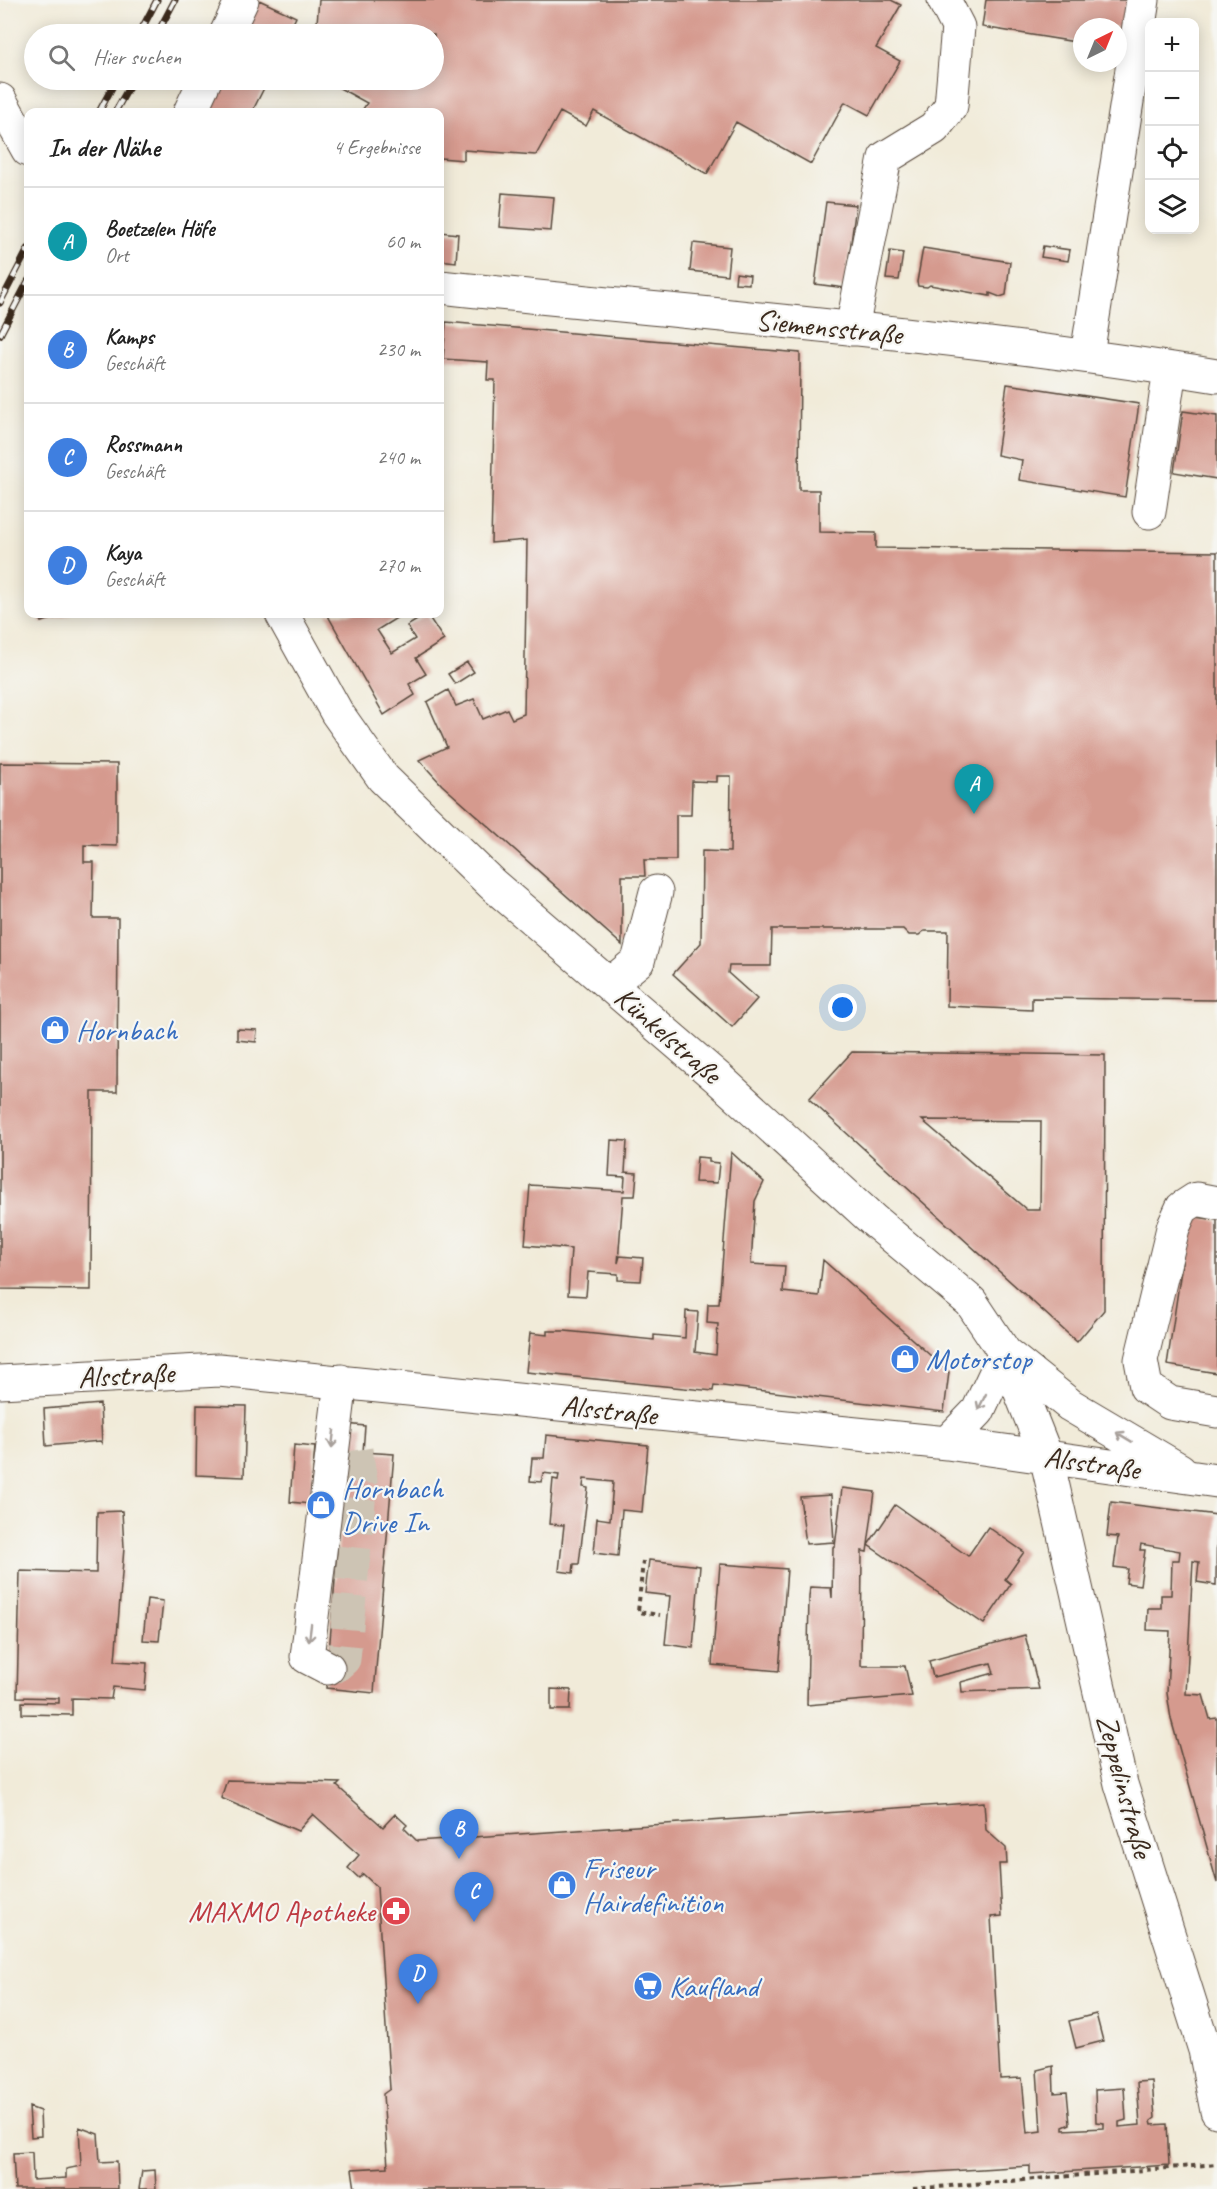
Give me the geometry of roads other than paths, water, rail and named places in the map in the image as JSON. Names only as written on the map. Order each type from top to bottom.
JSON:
[{"type":"street","points":[[231,24],[242,0]]},
{"type":"street","points":[[852,329],[885,158],[934,128],[951,106],[958,27],[944,0]]},
{"type":"street","points":[[1087,355],[1143,0]]},
{"type":"street","points":[[192,108],[200,90]]},
{"type":"street","points":[[0,100],[24,143]]},
{"type":"street","name":"Siemensstraße","points":[[444,287],[1087,355],[1217,376]]},
{"type":"street","points":[[1149,512],[1170,369]]},
{"type":"street","name":"Künkelstraße","points":[[284,618],[337,713],[383,778],[492,884],[718,1078],[873,1220],[971,1302],[1005,1353],[1046,1456]]},
{"type":"street","points":[[609,984],[638,961],[656,892]]},
{"type":"street","points":[[1217,1203],[1196,1199],[1182,1208],[1173,1228],[1141,1360],[1146,1387],[1170,1402],[1217,1411]]},
{"type":"street","points":[[947,1443],[978,1411],[1005,1353],[1070,1405],[1205,1479]]},
{"type":"street","name":"Alsstraße","points":[[0,1382],[219,1370],[947,1443],[1205,1479]]},
{"type":"street","points":[[351,1382],[356,1450]]},
{"type":"street","points":[[328,1668],[307,1657],[351,1382]]},
{"type":"street","name":"Zeppelinstraße","points":[[1046,1456],[1121,1784],[1211,2058],[1217,2111]]},
{"type":"tunnel","points":[[328,1668],[336,1666],[344,1659],[361,1481],[356,1450]]},
{"type":"railway","points":[[144,24],[157,0]]},
{"type":"railway","points":[[162,24],[175,0]]},
{"type":"railway","points":[[101,108],[111,90]]},
{"type":"railway","points":[[117,108],[127,90]]},
{"type":"railway","points":[[0,303],[24,257]]},
{"type":"railway","points":[[0,335],[24,289]]},
{"type":"place","name":"Boetzelen Höfe","points":[[974,814]]},
{"type":"place","name":"Hornbach","points":[[55,1030]]},
{"type":"place","name":"Motorstop","points":[[905,1359]]},
{"type":"place","name":"Hornbach Drive In","points":[[321,1505]]},
{"type":"place","name":"Kamps","points":[[459,1859]]},
{"type":"place","name":"Friseur Hairdefinition","points":[[562,1885]]},
{"type":"place","name":"MAXMO Apotheke","points":[[396,1911]]},
{"type":"place","name":"Rossmann","points":[[474,1922]]},
{"type":"place","name":"Kaufland","points":[[648,1986]]},
{"type":"place","name":"Kaya","points":[[418,2004]]}]
